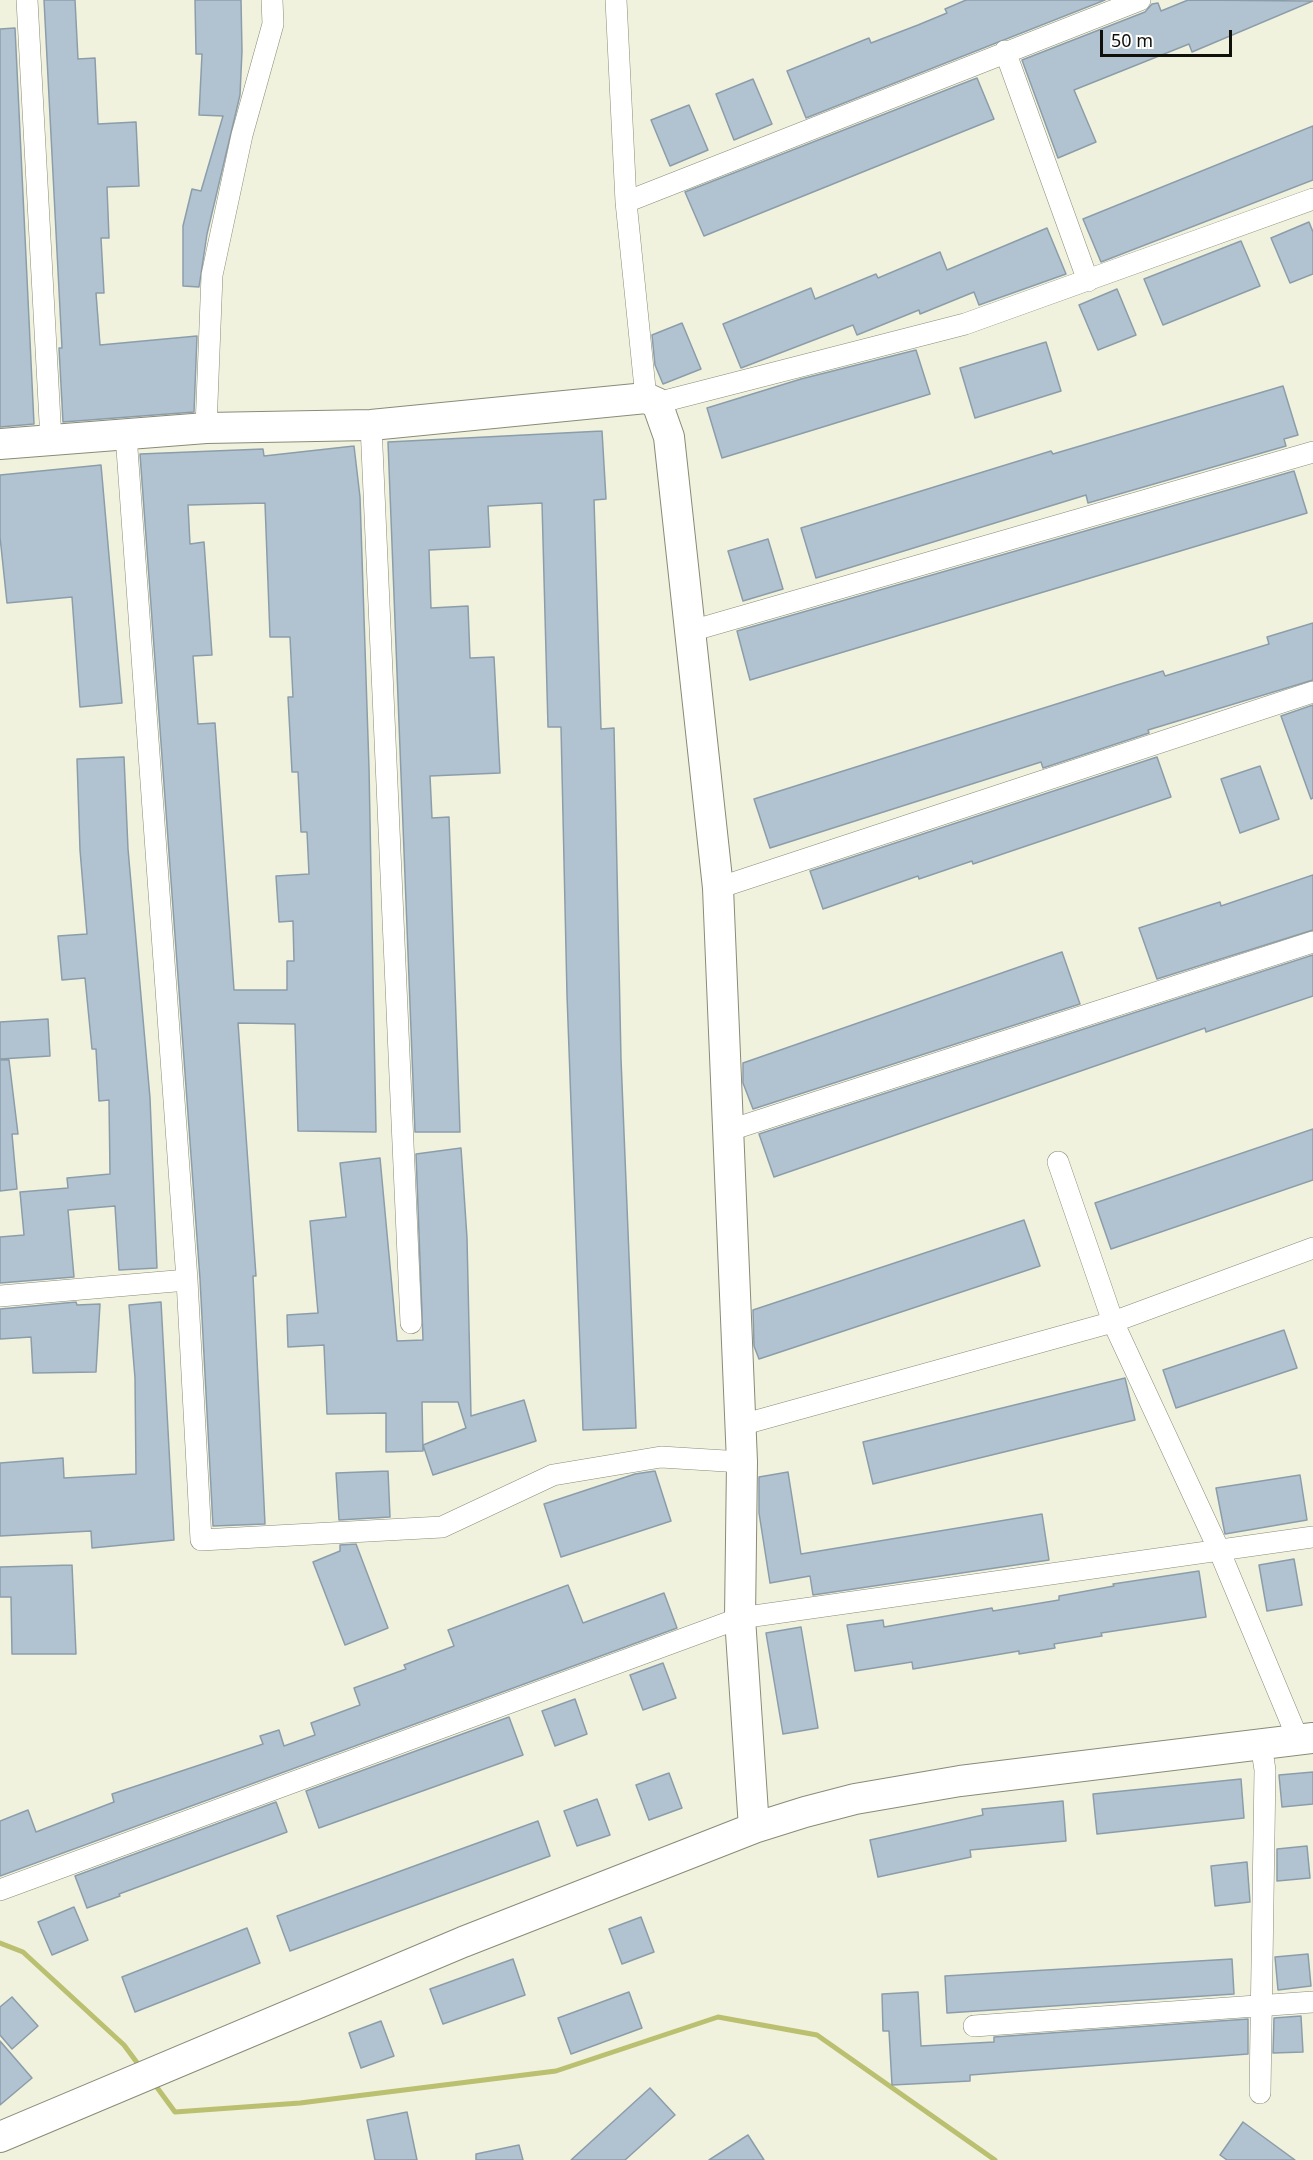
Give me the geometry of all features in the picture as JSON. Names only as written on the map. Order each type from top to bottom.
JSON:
[{"type":"street","points":[[27,0],[51,440]]},
{"type":"street","points":[[206,428],[212,275],[242,135],[273,24],[272,0]]},
{"type":"street","points":[[616,0],[626,202],[651,401],[669,437],[718,888],[741,1425],[740,1618],[754,1828]]},
{"type":"street","points":[[626,202],[1005,51],[1140,0]]},
{"type":"street","points":[[1005,51],[1088,281]]},
{"type":"street","points":[[0,444],[206,428],[371,425],[651,401],[965,324],[1313,199]]},
{"type":"street","points":[[371,425],[411,1323]]},
{"type":"street","points":[[126,435],[187,1280],[201,1540],[442,1527],[553,1475],[661,1457],[742,1462]]},
{"type":"street","points":[[691,631],[1313,452]]},
{"type":"street","points":[[718,888],[1313,692]]},
{"type":"street","points":[[727,1131],[1313,942]]},
{"type":"street","points":[[0,2137],[463,1942],[754,1828],[805,1812],[855,1800],[960,1781],[1306,1739],[1113,1322],[1058,1162]]},
{"type":"street","points":[[741,1425],[1113,1322],[1313,1248]]},
{"type":"street","points":[[0,1296],[187,1280]]},
{"type":"street","points":[[0,1890],[740,1618],[1313,1537]]},
{"type":"street","points":[[1260,2092],[1265,1770],[1261,1744]]},
{"type":"street","points":[[974,2026],[1313,2002]]},
{"type":"building","points":[[44,0],[75,0],[78,59],[95,58],[98,124],[136,122],[139,186],[107,187],[109,238],[101,238],[104,293],[96,293],[100,345],[197,336],[194,412],[63,422],[59,348],[62,348]]},
{"type":"building","points":[[195,0],[241,0],[242,51],[240,95],[207,234],[199,287],[183,286],[183,226],[192,189],[201,191],[223,116],[199,115],[202,54],[196,54]]},
{"type":"building","points":[[966,0],[1105,0],[806,118],[787,71],[869,38],[871,43],[918,25],[947,13],[945,9]]},
{"type":"building","points":[[1188,0],[1313,1],[1192,52],[1189,44],[1074,90],[1096,142],[1058,158],[1022,60],[1145,12],[1152,4],[1158,3],[1161,11]]},
{"type":"building","points":[[15,28],[34,424],[0,427],[0,29]]},
{"type":"building","points":[[977,78],[994,119],[704,236],[685,192]]},
{"type":"building","points":[[753,79],[772,124],[734,140],[716,94]]},
{"type":"building","points":[[689,105],[708,150],[670,166],[651,120]]},
{"type":"building","points":[[1313,126],[1313,180],[1101,262],[1083,219]]},
{"type":"building","points":[[1309,222],[1313,232],[1313,274],[1290,283],[1271,238]]},
{"type":"building","points":[[1047,228],[1066,274],[979,305],[974,292],[920,314],[919,310],[857,335],[853,325],[741,368],[723,324],[811,288],[815,299],[876,274],[878,278],[940,252],[947,270]]},
{"type":"building","points":[[1241,241],[1260,286],[1163,325],[1144,279]]},
{"type":"building","points":[[1117,289],[1136,335],[1098,350],[1079,305]]},
{"type":"building","points":[[682,323],[701,369],[663,384],[655,365],[652,335]]},
{"type":"building","points":[[1046,342],[1061,391],[975,418],[960,368]]},
{"type":"building","points":[[916,350],[930,394],[722,458],[707,408],[801,379]]},
{"type":"building","points":[[1283,386],[1298,435],[1284,439],[1286,446],[1088,503],[1086,495],[816,578],[801,528],[1051,451],[1053,454]]},
{"type":"building","points":[[602,431],[606,499],[594,500],[601,729],[614,728],[621,1059],[636,1428],[583,1430],[567,995],[561,727],[548,727],[542,503],[488,506],[490,547],[429,550],[431,608],[468,606],[470,658],[494,657],[500,773],[430,776],[432,818],[449,817],[460,1132],[415,1132],[388,442]]},
{"type":"building","points":[[354,446],[360,497],[369,768],[376,1132],[298,1131],[295,1024],[238,1023],[256,1276],[253,1276],[265,1524],[213,1526],[200,1279],[140,454],[263,449],[264,456]],"holes":[[[265,503],[270,637],[290,637],[293,697],[288,697],[292,772],[298,772],[301,832],[307,832],[309,874],[276,876],[279,922],[293,921],[294,961],[287,961],[287,990],[234,990],[215,723],[198,724],[193,656],[212,655],[204,542],[190,544],[188,505]]]},
{"type":"building","points":[[101,465],[122,703],[80,707],[72,597],[7,603],[0,537],[0,475]]},
{"type":"building","points":[[1294,471],[1307,513],[750,680],[737,631]]},
{"type":"building","points":[[768,539],[783,589],[743,601],[728,551]]},
{"type":"building","points":[[1313,623],[1313,680],[1148,730],[1149,733],[1043,768],[1041,762],[770,848],[754,799],[1163,671],[1165,676],[1269,644],[1267,637]]},
{"type":"building","points":[[1313,705],[1313,798],[1311,799],[1281,716]]},
{"type":"building","points":[[124,757],[128,849],[150,1098],[157,1268],[119,1270],[115,1206],[68,1210],[74,1277],[0,1283],[0,1237],[24,1235],[20,1192],[68,1188],[67,1178],[110,1174],[109,1100],[99,1101],[96,1049],[92,1049],[85,978],[62,980],[58,936],[87,934],[80,850],[77,759]]},
{"type":"building","points":[[1157,757],[1171,797],[973,864],[972,861],[919,879],[918,876],[823,909],[810,871]]},
{"type":"building","points":[[1260,766],[1279,819],[1240,833],[1221,779]]},
{"type":"building","points":[[1313,875],[1313,930],[1157,979],[1139,928],[1220,902],[1221,906]]},
{"type":"building","points":[[1062,952],[1080,1004],[753,1109],[743,1083],[743,1063]]},
{"type":"building","points":[[1313,955],[1313,996],[1206,1032],[1205,1028],[774,1177],[759,1134]]},
{"type":"building","points":[[48,1019],[50,1056],[0,1059],[0,1022]]},
{"type":"building","points":[[0,1060],[9,1060],[18,1134],[12,1134],[17,1189],[0,1191]]},
{"type":"building","points":[[1313,1129],[1313,1180],[1111,1249],[1095,1203]]},
{"type":"building","points":[[461,1148],[467,1238],[471,1416],[524,1400],[536,1441],[433,1475],[423,1445],[466,1428],[458,1402],[422,1402],[423,1451],[386,1452],[386,1413],[327,1414],[324,1345],[288,1347],[287,1315],[318,1313],[310,1221],[346,1217],[340,1163],[380,1158],[397,1341],[423,1340],[416,1154]]},
{"type":"building","points":[[1024,1220],[1040,1266],[759,1359],[754,1346],[753,1310]]},
{"type":"building","points":[[76,1302],[77,1305],[100,1304],[96,1372],[33,1373],[31,1337],[0,1339],[0,1309]]},
{"type":"building","points":[[161,1302],[174,1540],[92,1548],[91,1531],[0,1536],[0,1463],[63,1458],[64,1478],[136,1474],[135,1378],[129,1305]]},
{"type":"building","points":[[1284,1330],[1297,1368],[1176,1408],[1163,1370]]},
{"type":"building","points":[[1125,1378],[1135,1420],[873,1484],[863,1442]]},
{"type":"building","points":[[388,1471],[390,1517],[339,1520],[336,1473]]},
{"type":"building","points":[[655,1471],[671,1521],[561,1557],[544,1504],[635,1474]]},
{"type":"building","points":[[788,1472],[801,1554],[1042,1514],[1049,1560],[813,1595],[810,1576],[770,1583],[759,1513],[759,1477]]},
{"type":"building","points":[[1300,1475],[1307,1520],[1225,1534],[1216,1488]]},
{"type":"building","points":[[356,1544],[388,1628],[345,1645],[313,1562],[340,1551],[340,1545]]},
{"type":"building","points":[[1294,1559],[1302,1605],[1267,1611],[1259,1565]]},
{"type":"building","points":[[72,1565],[76,1654],[12,1654],[11,1597],[0,1597],[0,1567]]},
{"type":"building","points":[[1199,1571],[1206,1617],[1101,1633],[1102,1636],[1054,1644],[1055,1648],[1019,1654],[1019,1651],[913,1669],[912,1662],[855,1671],[847,1625],[883,1620],[884,1627],[992,1608],[993,1611],[1059,1600],[1059,1596],[1114,1586],[1113,1584]]},
{"type":"building","points":[[568,1585],[583,1623],[664,1593],[677,1628],[0,1876],[0,1821],[28,1810],[36,1832],[114,1802],[112,1794],[263,1744],[260,1736],[279,1730],[284,1746],[315,1735],[311,1723],[360,1705],[354,1688],[406,1669],[404,1665],[454,1646],[448,1630]]},
{"type":"building","points":[[801,1627],[818,1728],[783,1734],[766,1633]]},
{"type":"building","points":[[663,1663],[676,1698],[643,1710],[630,1675]]},
{"type":"building","points":[[575,1699],[587,1734],[555,1746],[542,1711]]},
{"type":"building","points":[[509,1717],[523,1755],[319,1828],[306,1791]]},
{"type":"building","points":[[1313,1772],[1313,1804],[1282,1807],[1279,1775]]},
{"type":"building","points":[[669,1773],[682,1808],[649,1820],[636,1785]]},
{"type":"building","points":[[1241,1779],[1244,1818],[1097,1834],[1093,1794]]},
{"type":"building","points":[[597,1799],[610,1835],[577,1846],[564,1811]]},
{"type":"building","points":[[1063,1801],[1066,1841],[970,1850],[971,1857],[878,1877],[870,1840],[983,1815],[982,1809]]},
{"type":"building","points":[[276,1802],[287,1832],[87,1908],[75,1876]]},
{"type":"building","points":[[538,1821],[550,1856],[290,1951],[277,1916]]},
{"type":"building","points":[[1307,1846],[1310,1878],[1277,1881],[1277,1849]]},
{"type":"building","points":[[1247,1862],[1250,1902],[1215,1906],[1211,1866]]},
{"type":"building","points":[[74,1907],[88,1940],[52,1955],[38,1922]]},
{"type":"building","points":[[641,1917],[654,1952],[622,1964],[609,1929]]},
{"type":"building","points":[[247,1928],[260,1963],[135,2012],[122,1977]]},
{"type":"building","points":[[1308,1954],[1311,1986],[1278,1990],[1275,1957]]},
{"type":"building","points":[[513,1959],[525,1995],[443,2024],[430,1989]]},
{"type":"building","points":[[1232,1959],[1234,1994],[947,2013],[945,1976]]},
{"type":"building","points":[[629,1992],[642,2028],[571,2054],[558,2018]]},
{"type":"building","points":[[918,1992],[921,2046],[994,2042],[994,2037],[1248,2019],[1248,2054],[970,2075],[970,2081],[892,2085],[889,2031],[883,2031],[882,1994]]},
{"type":"building","points":[[12,1997],[38,2026],[12,2049],[0,2035],[0,2007]]},
{"type":"building","points":[[1301,2016],[1303,2052],[1273,2053],[1274,2018]]},
{"type":"building","points":[[381,2021],[394,2056],[361,2068],[349,2033]]},
{"type":"building","points":[[0,2041],[32,2078],[0,2105]]},
{"type":"building","points":[[650,2088],[675,2115],[625,2160],[571,2160]]},
{"type":"building","points":[[407,2112],[417,2160],[375,2160],[367,2120]]},
{"type":"building","points":[[1243,2122],[1295,2160],[1227,2160],[1220,2155]]},
{"type":"building","points":[[748,2135],[764,2160],[709,2160]]},
{"type":"building","points":[[519,2145],[523,2160],[476,2160],[476,2154]]},
{"type":"waterway","points":[[0,1943],[23,1952],[124,2045],[141,2068]]},
{"type":"waterway","points":[[153,2082],[175,2112],[300,2103],[556,2071],[718,2017],[817,2035],[995,2160]]}]
